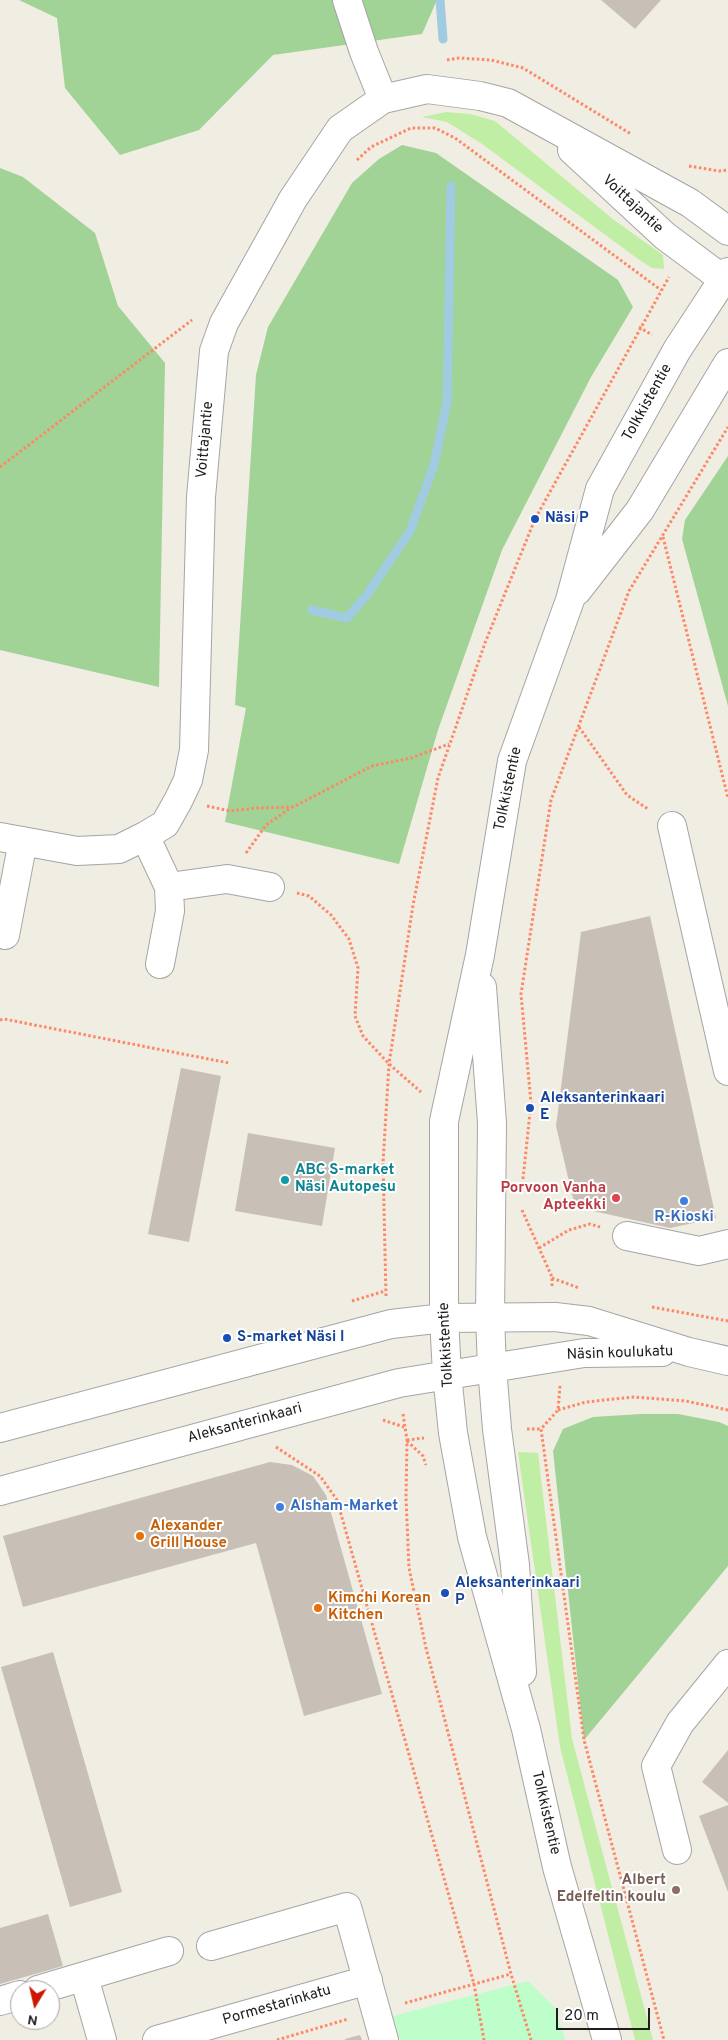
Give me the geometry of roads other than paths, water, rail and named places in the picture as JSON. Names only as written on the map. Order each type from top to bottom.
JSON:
[{"type":"street","points":[[348,0],[364,52],[384,99]]},
{"type":"street","name":"Voittajantie","points":[[12,839],[77,852],[119,849],[165,824],[188,780],[194,750],[201,497],[214,351],[224,323],[293,199],[340,129],[384,99],[427,89],[480,96],[508,103],[690,203],[728,231]]},
{"type":"street","name":"Voittajantie","points":[[542,121],[665,236],[726,278]]},
{"type":"street","name":"Tolkkistentie","points":[[607,2040],[557,1868],[526,1729],[472,1537],[453,1433],[444,1318],[444,1120],[480,955],[512,761],[570,600],[600,489],[677,350],[726,278]]},
{"type":"street","name":"Tolkkistentie","points":[[570,600],[640,510],[728,363]]},
{"type":"street","points":[[672,826],[728,1071]]},
{"type":"street","points":[[145,836],[169,887],[170,911],[160,964]]},
{"type":"street","points":[[5,935],[12,839]]},
{"type":"street","points":[[169,887],[227,879],[270,887]]},
{"type":"street","name":"Tolkkistentie","points":[[480,955],[492,1123],[490,1317],[492,1368],[515,1565],[526,1729]]},
{"type":"street","points":[[627,1236],[699,1251],[728,1244]]},
{"type":"street","points":[[0,1428],[391,1324],[444,1318],[490,1317]]},
{"type":"street","name":"Näsin koulukatu","points":[[490,1317],[555,1317],[589,1321],[689,1352],[728,1361]]},
{"type":"street","name":"Näsin koulukatu","points":[[492,1368],[584,1352],[689,1352]]},
{"type":"street","name":"Aleksanterinkaari","points":[[0,1492],[399,1383],[492,1368]]},
{"type":"street","points":[[677,1850],[656,1766],[680,1723],[728,1664]]},
{"type":"street","points":[[212,1946],[346,1907],[384,2040]]},
{"type":"street","points":[[60,1983],[169,1951]]},
{"type":"street","points":[[84,1976],[102,2040]]},
{"type":"street","name":"Pormestarinkatu","points":[[157,2040],[368,1980]]},
{"type":"waterway","points":[[440,0],[443,39]]},
{"type":"waterway","points":[[312,610],[347,618],[366,596],[410,531],[434,465],[447,402],[451,186]]},
{"type":"place","name":"Näsi P","points":[[535,519]]},
{"type":"place","name":"Aleksanterinkaari E","points":[[530,1108]]},
{"type":"place","name":"ABC S-market Näsi Autopesu","points":[[285,1180]]},
{"type":"place","name":"Porvoon Vanha Apteekki","points":[[616,1198]]},
{"type":"place","name":"R-Kioski","points":[[684,1201]]},
{"type":"place","name":"S-market Näsi I","points":[[227,1338]]},
{"type":"place","name":"Alsham-Market","points":[[280,1507]]},
{"type":"place","name":"Alexander Grill House","points":[[140,1536]]},
{"type":"place","name":"Aleksanterinkaari P","points":[[445,1593]]},
{"type":"place","name":"Kimchi Korean Kitchen","points":[[318,1608]]},
{"type":"place","name":"Albert Edelfeltin koulu","points":[[676,1890]]}]
